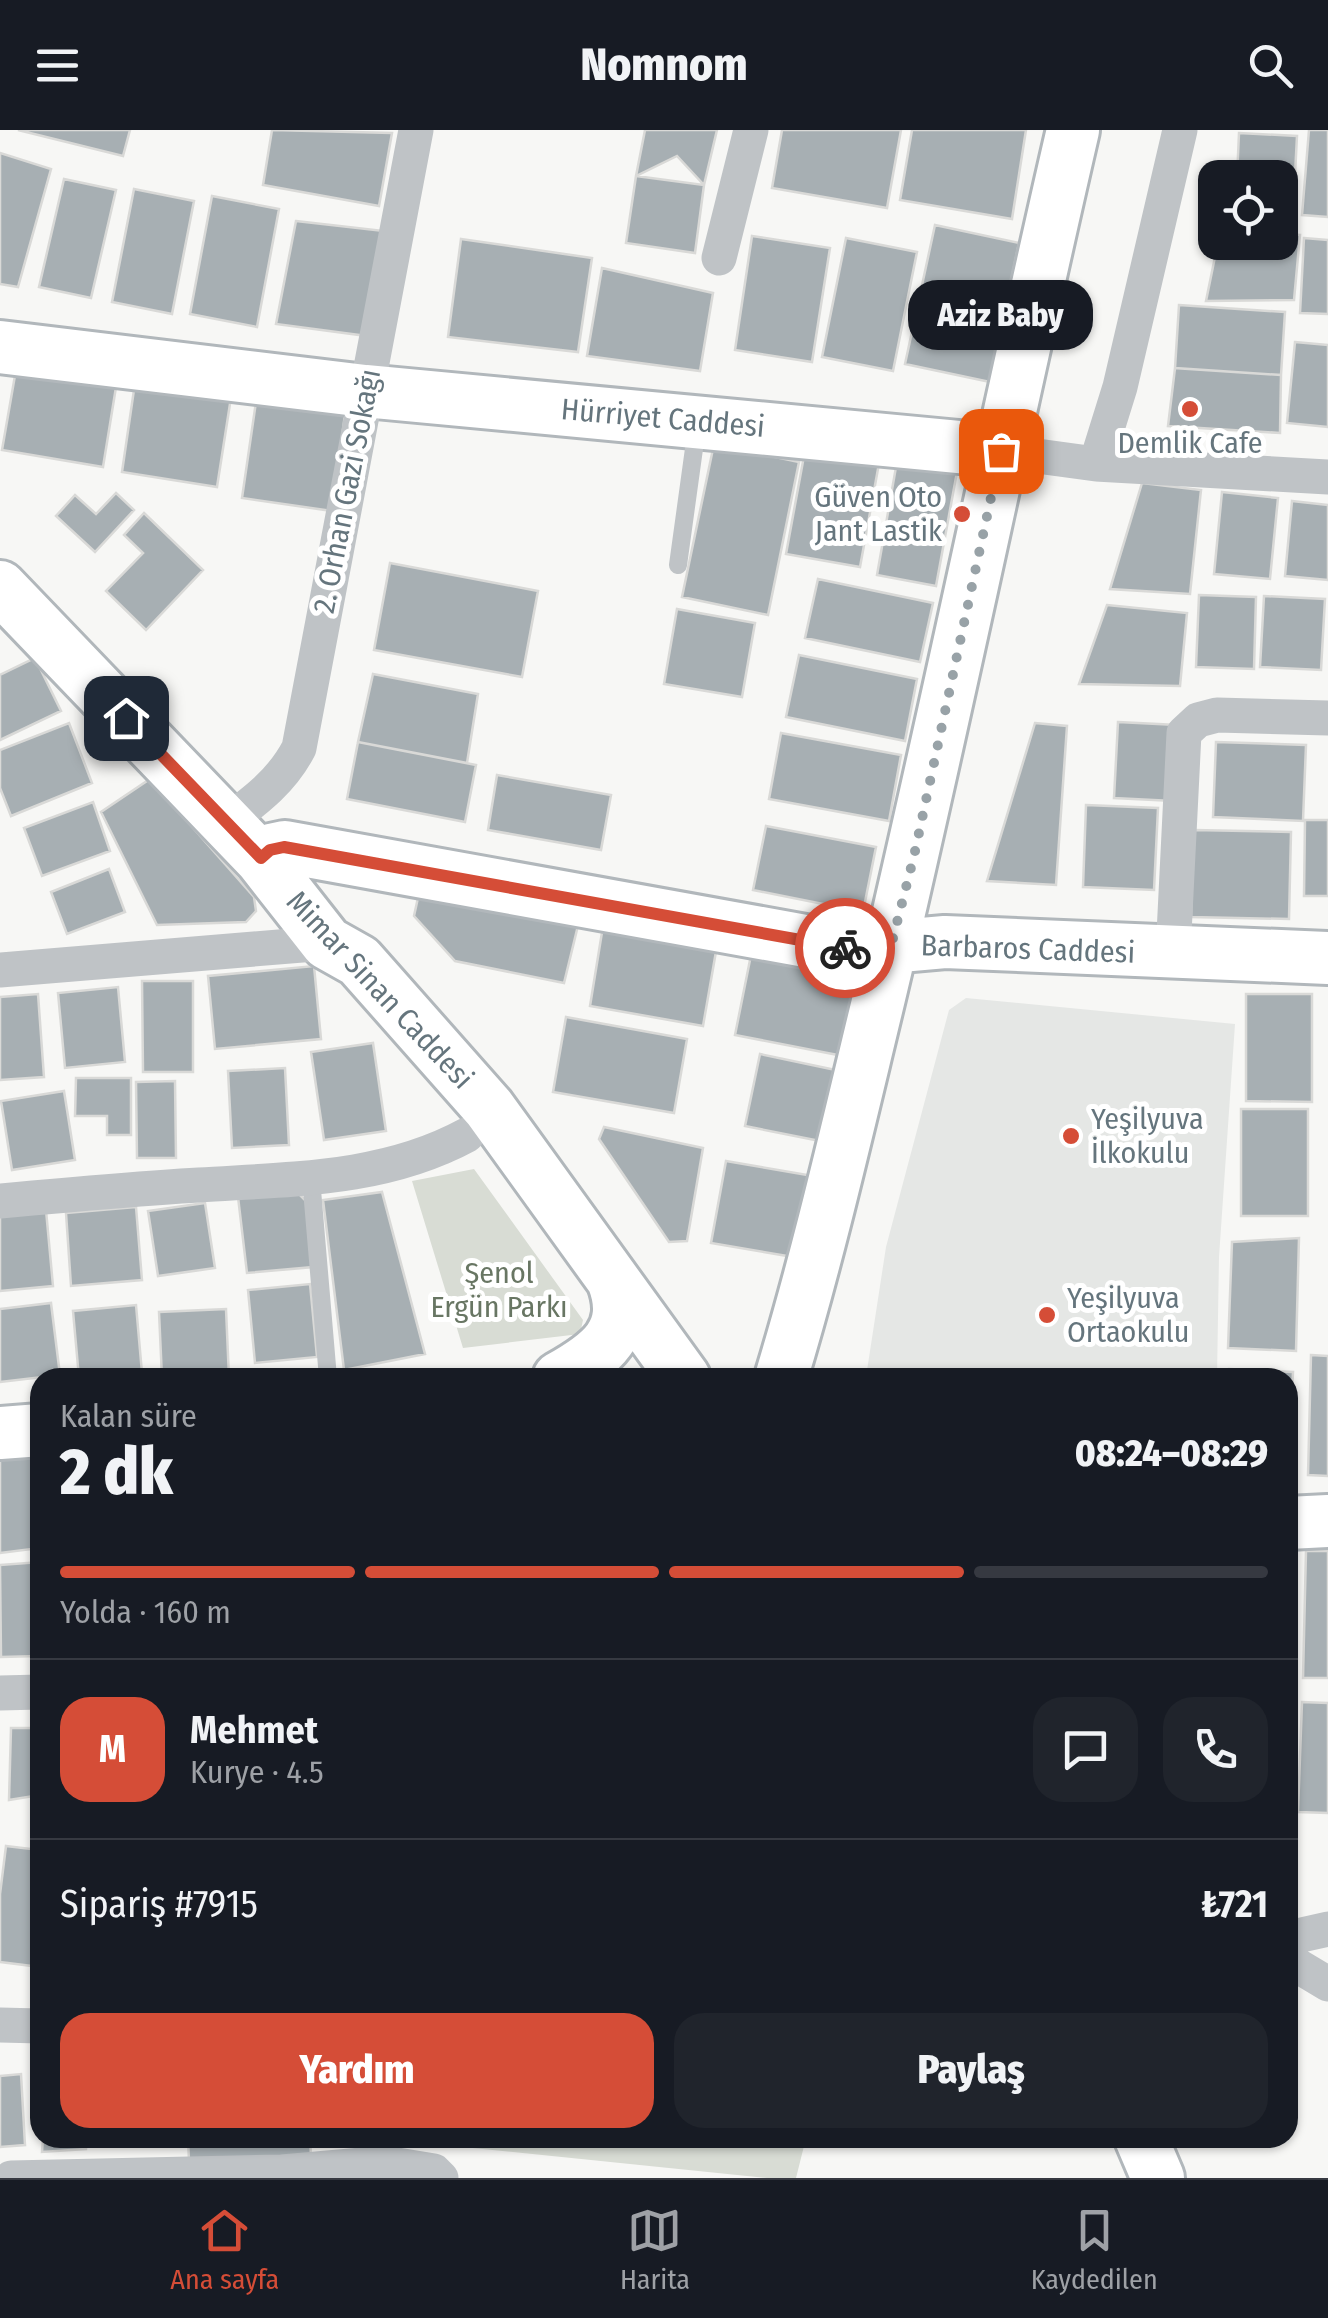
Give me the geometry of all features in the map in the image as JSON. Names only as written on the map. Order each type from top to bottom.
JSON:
[{"type":"street","name":"2. Orhan Gazi Sokağı","points":[[244,840],[299,748],[416,130]]},
{"type":"street","points":[[719,258],[751,130]]},
{"type":"street","points":[[784,1368],[813,1270],[914,856],[1074,130]]},
{"type":"street","points":[[1096,464],[1120,387],[1180,130]]},
{"type":"street","name":"Hürriyet Caddesi","points":[[0,347],[366,391],[1001,451],[1096,464],[1328,477]]},
{"type":"street","name":"Mimar Sinan Caddesi","points":[[0,587],[244,840],[327,943],[359,962],[488,1108],[677,1368]]},
{"type":"street","points":[[1173,954],[1184,733],[1198,720],[1218,715],[1328,718]]},
{"type":"street","name":"Barbaros Caddesi","points":[[244,840],[270,850],[284,847],[855,950],[945,942],[1328,958]]},
{"type":"street","points":[[3,963],[327,943],[340,975],[467,1135],[626,1357]]},
{"type":"street","points":[[0,1201],[311,1178],[390,1167],[435,1152],[467,1135]]},
{"type":"street","points":[[613,1280],[620,1297],[626,1357]]},
{"type":"street","points":[[576,1368],[607,1346],[626,1357]]},
{"type":"street","points":[[0,1432],[30,1430]]},
{"type":"street","points":[[1298,1522],[1328,1521]]},
{"type":"street","points":[[0,1693],[30,1692]]},
{"type":"street","points":[[1298,1936],[1328,1929]]},
{"type":"street","points":[[1298,1966],[1328,1984]]},
{"type":"street","points":[[0,2025],[30,2026]]},
{"type":"street","points":[[1145,2148],[1158,2178]]},
{"type":"street","points":[[10,2178],[282,2172],[385,2163],[434,2171],[441,2178]]},
{"type":"lane","points":[[678,565],[698,421]]},
{"type":"lane","points":[[311,1178],[327,1368]]},
{"type":"shaded area","name":"Yeşilyuva İlkokulu","points":[[966,998],[1235,1024],[1219,1257],[1217,1368],[867,1368],[886,1247],[949,1010]]},
{"type":"green space","name":"Şenol Ergün Parkı","points":[[474,1169],[583,1320],[580,1334],[463,1348],[412,1181]]},
{"type":"green space","points":[[472,2148],[804,2148],[796,2178]]},
{"type":"building","points":[[18,130],[130,130],[123,156]]},
{"type":"building","points":[[272,130],[392,133],[379,206],[263,185]]},
{"type":"building","points":[[645,130],[717,130],[704,185],[677,156],[636,176]]},
{"type":"building","points":[[782,130],[901,130],[887,208],[772,188]]},
{"type":"building","points":[[912,130],[1026,130],[1012,219],[900,200]]},
{"type":"building","points":[[1309,130],[1328,130],[1328,217],[1302,215]]},
{"type":"building","points":[[1239,133],[1297,136],[1296,160],[1238,160]]},
{"type":"building","points":[[0,153],[51,169],[18,287],[0,284]]},
{"type":"building","points":[[636,176],[704,185],[695,253],[626,243]]},
{"type":"building","points":[[64,179],[116,190],[91,298],[39,287]]},
{"type":"building","points":[[134,189],[194,201],[172,314],[112,302]]},
{"type":"building","points":[[212,196],[279,209],[257,327],[190,314]]},
{"type":"building","points":[[296,221],[384,231],[367,336],[276,324]]},
{"type":"building","points":[[935,225],[1019,243],[990,382],[905,364]]},
{"type":"building","points":[[752,236],[830,248],[812,362],[735,350]]},
{"type":"building","points":[[846,238],[917,252],[893,371],[822,357]]},
{"type":"building","points":[[1304,238],[1328,240],[1328,314],[1300,313]]},
{"type":"building","points":[[461,239],[592,258],[578,352],[448,337]]},
{"type":"building","points":[[1214,260],[1298,260],[1294,300],[1206,301]]},
{"type":"building","points":[[602,268],[713,293],[700,371],[587,356]]},
{"type":"building","points":[[1179,305],[1285,312],[1281,375],[1175,368]]},
{"type":"building","points":[[1295,342],[1328,345],[1328,427],[1287,423]]},
{"type":"building","points":[[17,364],[117,381],[103,467],[2,450]]},
{"type":"building","points":[[1175,368],[1281,375],[1280,433],[1168,426]]},
{"type":"building","points":[[136,376],[232,391],[217,487],[122,472]]},
{"type":"building","points":[[257,395],[346,407],[332,511],[242,498]]},
{"type":"building","points":[[714,444],[799,462],[768,615],[682,597]]},
{"type":"building","points":[[806,445],[880,458],[860,567],[786,554]]},
{"type":"building","points":[[899,450],[959,461],[936,586],[877,575]]},
{"type":"building","points":[[1142,483],[1201,490],[1190,594],[1110,589]]},
{"type":"building","points":[[1222,492],[1278,498],[1270,579],[1214,574]]},
{"type":"building","points":[[116,493],[134,510],[95,552],[56,516],[75,495],[96,514]]},
{"type":"building","points":[[1292,501],[1328,505],[1328,580],[1285,576]]},
{"type":"building","points":[[144,513],[203,570],[146,630],[106,591],[143,553],[124,535]]},
{"type":"building","points":[[390,563],[538,591],[522,677],[374,650]]},
{"type":"building","points":[[818,579],[933,603],[920,662],[805,638]]},
{"type":"building","points":[[1199,595],[1256,597],[1254,669],[1196,667]]},
{"type":"building","points":[[1264,596],[1325,599],[1321,670],[1260,667]]},
{"type":"building","points":[[1107,605],[1187,613],[1180,686],[1079,684]]},
{"type":"building","points":[[677,609],[755,623],[742,697],[664,684]]},
{"type":"building","points":[[799,655],[917,679],[905,741],[786,717]]},
{"type":"building","points":[[35,658],[61,711],[0,740],[0,675]]},
{"type":"building","points":[[373,674],[478,694],[467,763],[358,742]]},
{"type":"building","points":[[1118,722],[1177,725],[1173,801],[1114,798]]},
{"type":"building","points":[[69,723],[92,783],[11,816],[0,788],[0,750]]},
{"type":"building","points":[[1035,723],[1067,726],[1056,885],[987,881]]},
{"type":"building","points":[[781,733],[901,755],[889,821],[769,799]]},
{"type":"building","points":[[358,742],[476,765],[465,822],[347,799]]},
{"type":"building","points":[[1216,742],[1306,745],[1303,821],[1213,817]]},
{"type":"building","points":[[497,775],[611,795],[601,850],[488,830]]},
{"type":"building","points":[[150,779],[254,897],[256,911],[246,922],[157,925],[101,812]]},
{"type":"building","points":[[93,802],[110,851],[42,876],[24,828]]},
{"type":"building","points":[[1086,805],[1158,808],[1154,890],[1083,887]]},
{"type":"building","points":[[1305,820],[1328,820],[1328,896],[1304,896]]},
{"type":"building","points":[[766,826],[876,847],[863,912],[753,890]]},
{"type":"building","points":[[1193,830],[1291,832],[1289,919],[1191,917]]},
{"type":"building","points":[[109,869],[125,912],[67,934],[51,892]]},
{"type":"building","points":[[423,875],[583,905],[564,983],[455,961],[414,916]]},
{"type":"building","points":[[604,920],[718,940],[703,1026],[590,1006]]},
{"type":"building","points":[[752,950],[864,972],[848,1057],[735,1035]]},
{"type":"building","points":[[314,966],[321,1039],[215,1049],[208,976]]},
{"type":"building","points":[[142,981],[193,981],[193,1072],[143,1072]]},
{"type":"building","points":[[118,987],[125,1062],[65,1068],[58,993]]},
{"type":"building","points":[[38,994],[44,1077],[0,1080],[0,997]]},
{"type":"building","points":[[1246,994],[1312,994],[1312,1102],[1246,1101]]},
{"type":"building","points":[[566,1017],[687,1039],[674,1113],[553,1092]]},
{"type":"building","points":[[373,1043],[386,1131],[324,1140],[311,1052]]},
{"type":"building","points":[[760,1054],[845,1072],[830,1143],[745,1126]]},
{"type":"building","points":[[285,1068],[289,1145],[232,1148],[228,1071]]},
{"type":"building","points":[[76,1078],[131,1078],[131,1135],[107,1135],[107,1116],[75,1116]]},
{"type":"building","points":[[175,1081],[176,1158],[137,1158],[136,1082]]},
{"type":"building","points":[[64,1091],[75,1160],[12,1170],[1,1101]]},
{"type":"building","points":[[1241,1109],[1308,1109],[1308,1216],[1241,1216]]},
{"type":"building","points":[[604,1127],[703,1148],[687,1241],[669,1242],[599,1139]]},
{"type":"building","points":[[726,1161],[819,1177],[805,1259],[711,1243]]},
{"type":"building","points":[[382,1192],[425,1354],[344,1368],[323,1200]]},
{"type":"building","points":[[299,1194],[308,1203],[313,1267],[247,1273],[238,1197]]},
{"type":"building","points":[[205,1203],[215,1268],[158,1276],[148,1211]]},
{"type":"building","points":[[136,1207],[142,1280],[71,1286],[66,1213]]},
{"type":"building","points":[[46,1210],[53,1286],[0,1291],[0,1214]]},
{"type":"building","points":[[1299,1238],[1296,1351],[1228,1348],[1232,1242]]},
{"type":"building","points":[[310,1284],[317,1357],[255,1363],[248,1290]]},
{"type":"building","points":[[51,1303],[59,1368],[30,1368],[30,1378],[0,1382],[0,1309]]},
{"type":"building","points":[[136,1305],[142,1368],[78,1368],[73,1311]]},
{"type":"building","points":[[226,1309],[229,1368],[162,1368],[159,1312]]},
{"type":"building","points":[[1311,1355],[1328,1356],[1328,1476],[1308,1475]]},
{"type":"building","points":[[30,1451],[30,1549],[0,1553],[0,1453]]},
{"type":"building","points":[[1306,1551],[1328,1551],[1328,1678],[1303,1678]]},
{"type":"building","points":[[30,1563],[30,1656],[1,1657],[0,1565]]},
{"type":"building","points":[[1302,1702],[1328,1703],[1328,1813],[1298,1812]]},
{"type":"building","points":[[11,1728],[30,1728],[30,1797],[9,1800]]},
{"type":"building","points":[[6,1846],[30,1849],[30,1966],[0,1962],[0,1894]]},
{"type":"building","points":[[21,2074],[25,2145],[0,2147],[0,2076]]},
{"type":"building","points":[[42,2148],[86,2148],[86,2149],[42,2152]]},
{"type":"building","points":[[188,2148],[311,2148],[311,2156],[189,2162]]},
{"type":"way so far","points":[[845,948],[891,946],[1001,451]]},
{"type":"place","name":"Demlik Cafe","points":[[1190,409]]},
{"type":"place","name":"Aziz Baby","points":[[1001,451]]},
{"type":"place","name":"Güven Oto Jant Lastik","points":[[962,514]]},
{"type":"place","name":"Yeşilyuva İlkokulu","points":[[1071,1136]]},
{"type":"place","name":"Yeşilyuva Ortaokulu","points":[[1047,1315]]},
{"type":"route","points":[[126,718],[261,858],[270,850],[284,847],[845,948]]}]
